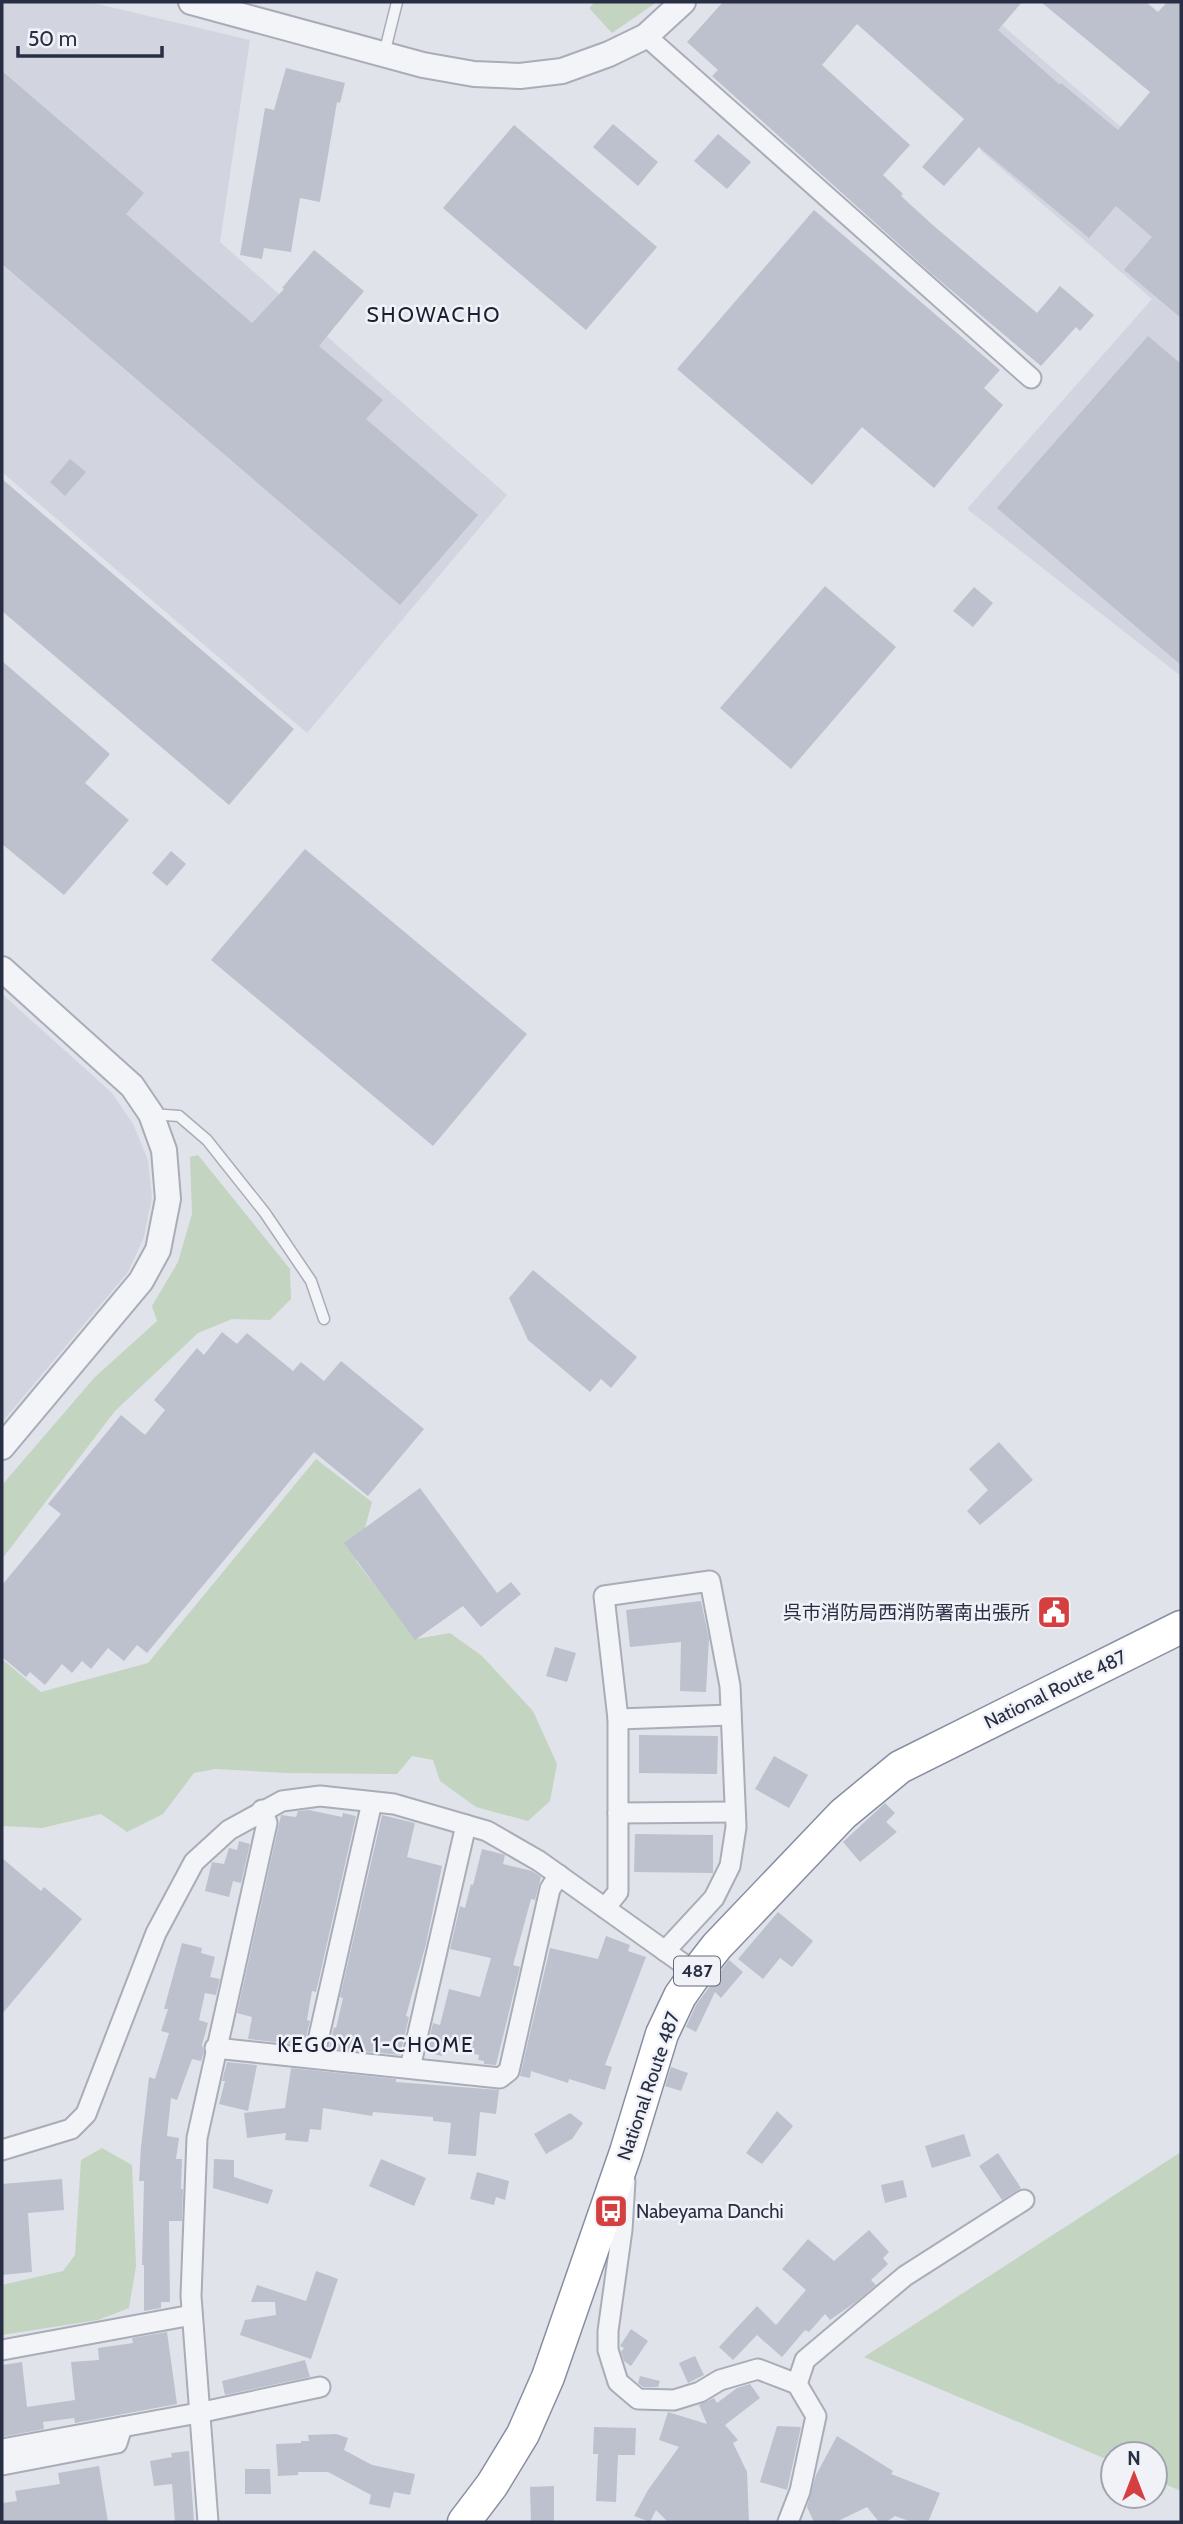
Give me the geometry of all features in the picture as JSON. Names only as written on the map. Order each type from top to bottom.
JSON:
[{"type":"highway","name":"National Route 487","points":[[464,2522],[492,2485],[517,2444],[548,2377],[626,2152],[663,2034],[681,1996],[717,1946],[843,1814],[900,1766],[1181,1627]]},
{"type":"street","points":[[191,2],[422,65],[474,74],[520,76],[562,71],[609,54],[646,36],[683,2]]},
{"type":"street","points":[[646,36],[1031,378]]},
{"type":"street","points":[[2,969],[132,1086],[151,1114],[164,1150],[168,1199],[158,1250],[141,1281],[2,1447]]},
{"type":"street","points":[[605,1908],[618,1892],[618,1719],[604,1596],[710,1581],[730,1686],[736,1827],[730,1866],[714,1898],[665,1951]]},
{"type":"street","points":[[618,1719],[731,1716]]},
{"type":"street","points":[[2,2150],[71,2129],[86,2114],[156,1933],[194,1862],[229,1830],[282,1801],[320,1796],[394,1804],[487,1831],[559,1875],[696,1973]]},
{"type":"street","points":[[314,2058],[372,1802]]},
{"type":"street","points":[[208,2522],[192,2315],[197,2138],[267,1823],[262,1810]]},
{"type":"street","points":[[618,1813],[735,1812]]},
{"type":"street","points":[[410,2068],[466,1825]]},
{"type":"street","points":[[215,2048],[500,2078],[509,2071],[550,1889],[559,1875]]},
{"type":"street","points":[[626,2152],[622,2230],[608,2331],[608,2350],[618,2382],[638,2399],[663,2400],[674,2400],[700,2392],[720,2380],[758,2369],[796,2384],[816,2416],[800,2491],[788,2522]]},
{"type":"street","points":[[796,2384],[805,2360],[905,2276],[1024,2200]]},
{"type":"street","points":[[2,2350],[192,2315]]},
{"type":"street","points":[[2,2449],[198,2413],[320,2387]]},
{"type":"street","points":[[2,2465],[117,2443],[122,2427]]},
{"type":"lane","points":[[384,55],[395,2]]},
{"type":"lane","points":[[151,1114],[179,1116],[207,1140],[265,1213],[311,1281],[324,1318]]},
{"type":"shaded area","points":[[2,2],[89,2],[250,40],[220,242],[507,495],[307,733],[2,472]]},
{"type":"shaded area","points":[[872,2],[975,2],[1181,178],[1181,676],[967,509],[1152,299],[980,150],[1008,118]]},
{"type":"shaded area","points":[[2,994],[112,1093],[133,1124],[148,1160],[152,1197],[144,1237],[128,1272],[2,1422]]},
{"type":"green space","points":[[595,2],[657,2],[612,33],[589,8]]},
{"type":"green space","points":[[198,1155],[290,1269],[291,1299],[270,1320],[232,1319],[198,1333],[115,1411],[2,1559],[2,1485],[95,1377],[157,1321],[152,1306],[178,1262],[192,1214],[190,1157]]},
{"type":"green space","points":[[316,1459],[372,1502],[356,1561],[416,1639],[450,1633],[482,1656],[533,1711],[557,1764],[550,1801],[528,1821],[476,1807],[440,1781],[433,1760],[412,1756],[397,1774],[215,1769],[194,1773],[163,1814],[127,1832],[101,1814],[42,1828],[2,1826],[2,1659],[41,1692],[148,1663]]},
{"type":"green space","points":[[102,2148],[132,2165],[136,2266],[129,2308],[98,2320],[2,2335],[2,2285],[63,2271],[75,2255],[81,2160]]},
{"type":"green space","points":[[1181,2152],[1181,2491],[1169,2486],[1169,2440],[1099,2440],[1099,2456],[864,2357]]},
{"type":"building","points":[[723,2],[1022,2],[998,30],[1060,85],[1061,83],[1118,130],[1150,92],[1041,2],[1146,2],[1158,12],[1167,2],[1181,2],[1181,318],[1124,270],[1152,237],[1116,206],[1089,238],[979,147],[944,186],[922,167],[964,119],[857,24],[822,65],[910,145],[883,175],[903,194],[901,196],[935,227],[1037,313],[1060,286],[1094,315],[1080,331],[1076,327],[1041,366],[932,274],[712,76],[718,70],[687,42]]},
{"type":"building","points":[[286,68],[345,83],[340,103],[337,102],[320,202],[300,198],[291,252],[264,248],[262,259],[240,255],[265,108],[274,110]]},
{"type":"building","points":[[2,71],[144,193],[126,214],[252,323],[284,289],[282,288],[314,250],[364,291],[319,346],[383,400],[366,419],[478,515],[400,605],[2,264]]},
{"type":"building","points":[[613,124],[658,162],[638,186],[593,147]]},
{"type":"building","points":[[514,125],[657,247],[586,330],[443,208]]},
{"type":"building","points":[[718,134],[751,162],[727,189],[694,161]]},
{"type":"building","points":[[814,210],[1000,370],[984,388],[1003,405],[934,488],[862,427],[812,485],[677,369]]},
{"type":"building","points":[[1148,336],[1181,364],[1181,665],[997,508]]},
{"type":"building","points":[[70,459],[86,472],[65,496],[50,482]]},
{"type":"building","points":[[2,479],[294,729],[229,805],[2,611]]},
{"type":"building","points":[[825,586],[896,647],[791,769],[720,708]]},
{"type":"building","points":[[974,587],[993,603],[973,627],[953,611]]},
{"type":"building","points":[[2,661],[110,754],[85,783],[129,820],[64,895],[2,844]]},
{"type":"building","points":[[305,849],[527,1034],[433,1146],[211,960]]},
{"type":"building","points":[[171,851],[186,864],[167,886],[152,873]]},
{"type":"building","points":[[533,1270],[637,1357],[611,1388],[601,1379],[590,1392],[528,1340],[509,1298]]},
{"type":"building","points":[[222,1332],[237,1344],[247,1333],[293,1371],[301,1362],[324,1381],[341,1361],[424,1429],[368,1496],[314,1452],[147,1653],[137,1645],[124,1661],[108,1648],[91,1669],[82,1661],[72,1673],[62,1664],[45,1685],[30,1672],[26,1677],[2,1657],[2,1585],[61,1514],[48,1504],[121,1415],[145,1435],[165,1410],[154,1400],[197,1348],[204,1355]]},
{"type":"building","points":[[999,1442],[1033,1480],[980,1525],[967,1511],[988,1490],[969,1469]]},
{"type":"building","points":[[420,1488],[497,1593],[511,1582],[521,1594],[481,1627],[463,1606],[415,1640],[344,1543]]},
{"type":"building","points":[[701,1601],[709,1639],[706,1692],[680,1691],[681,1642],[630,1647],[626,1610]]},
{"type":"building","points":[[555,1647],[576,1653],[567,1682],[546,1676]]},
{"type":"building","points":[[639,1735],[718,1736],[717,1774],[639,1773]]},
{"type":"building","points":[[774,1756],[808,1775],[789,1808],[755,1789]]},
{"type":"building","points":[[885,1803],[895,1813],[886,1822],[897,1832],[860,1862],[843,1842]]},
{"type":"building","points":[[309,1810],[342,1817],[343,1813],[356,1816],[316,1992],[312,1991],[307,2020],[310,2021],[304,2045],[248,2039],[252,2017],[237,2013],[281,1815],[296,1817],[298,1811]]},
{"type":"building","points":[[382,1815],[415,1823],[407,1857],[442,1866],[426,1944],[406,2016],[409,2017],[400,2055],[329,2048],[343,1998],[340,1997]]},
{"type":"building","points":[[635,1834],[713,1835],[713,1873],[634,1872]]},
{"type":"building","points":[[239,1841],[250,1844],[241,1883],[233,1881],[229,1897],[205,1891],[212,1862],[224,1864],[229,1848],[237,1850]]},
{"type":"building","points":[[482,1849],[505,1855],[503,1864],[532,1871],[541,1877],[535,1900],[531,1899],[513,1965],[520,1967],[496,2065],[484,2064],[484,2061],[478,2060],[479,2055],[444,2046],[442,2056],[426,2052],[433,2023],[440,2025],[449,1989],[480,1997],[491,1958],[450,1949],[460,1906],[465,1908]]},
{"type":"building","points":[[2,1858],[41,1891],[44,1887],[82,1919],[2,2014]]},
{"type":"building","points":[[778,1912],[813,1941],[792,1967],[780,1958],[763,1979],[738,1959]]},
{"type":"building","points":[[606,1936],[630,1945],[628,1951],[646,1957],[605,2065],[612,2067],[605,2090],[569,2079],[568,2083],[531,2071],[530,2078],[520,2076],[550,1948],[598,1959]]},
{"type":"building","points":[[182,1943],[202,1948],[201,1953],[215,1957],[210,1977],[220,1979],[216,1995],[205,1993],[199,2020],[208,2023],[201,2061],[192,2059],[177,2100],[171,2098],[167,2136],[179,2138],[176,2159],[182,2159],[183,2189],[182,2221],[169,2221],[170,2302],[161,2302],[161,2308],[144,2311],[144,2181],[139,2181],[141,2147],[149,2077],[155,2079],[169,2033],[161,2031],[168,2009],[164,2009]]},
{"type":"building","points":[[729,1960],[743,1972],[721,1998],[715,1992],[696,2032],[686,2027],[696,2005]]},
{"type":"building","points":[[227,2062],[257,2065],[248,2111],[219,2104]]},
{"type":"building","points":[[671,2067],[688,2073],[681,2091],[665,2086]]},
{"type":"building","points":[[291,2068],[396,2079],[396,2082],[499,2090],[496,2114],[480,2112],[476,2156],[448,2154],[451,2123],[433,2121],[433,2117],[373,2112],[372,2116],[323,2108],[321,2130],[310,2129],[308,2142],[285,2140],[286,2133],[247,2138],[244,2113],[285,2108]]},
{"type":"building","points":[[777,2111],[793,2126],[762,2164],[746,2153]]},
{"type":"building","points":[[570,2113],[583,2123],[572,2139],[546,2154],[534,2134]]},
{"type":"building","points":[[964,2134],[971,2156],[932,2168],[925,2146]]},
{"type":"building","points":[[998,2153],[1021,2188],[1002,2200],[979,2166]]},
{"type":"building","points":[[214,2159],[234,2160],[234,2177],[273,2190],[268,2204],[213,2188]]},
{"type":"building","points":[[381,2159],[426,2178],[414,2206],[369,2186]]},
{"type":"building","points":[[477,2172],[509,2181],[505,2200],[496,2197],[494,2205],[470,2199]]},
{"type":"building","points":[[62,2179],[64,2210],[28,2213],[32,2272],[2,2275],[2,2184]]},
{"type":"building","points":[[903,2180],[907,2197],[885,2203],[881,2185]]},
{"type":"building","points":[[869,2230],[889,2252],[883,2258],[888,2264],[871,2280],[876,2285],[857,2301],[830,2320],[825,2314],[809,2332],[805,2330],[782,2357],[757,2335],[733,2360],[719,2347],[757,2306],[776,2325],[806,2290],[782,2269],[808,2239],[834,2261]]},
{"type":"building","points":[[316,2271],[338,2279],[311,2359],[240,2335],[245,2320],[276,2315],[275,2302],[251,2302],[257,2285],[306,2301]]},
{"type":"building","points":[[631,2329],[648,2341],[631,2366],[624,2361],[621,2352],[624,2348],[620,2346]]},
{"type":"building","points":[[167,2332],[177,2404],[75,2423],[74,2418],[43,2422],[44,2429],[2,2437],[2,2365],[22,2362],[27,2407],[75,2400],[71,2362],[99,2360],[98,2348],[133,2343],[132,2338]]},
{"type":"building","points":[[695,2356],[704,2375],[688,2383],[679,2363]]},
{"type":"building","points":[[305,2360],[310,2377],[225,2395],[222,2381]]},
{"type":"building","points":[[640,2376],[660,2381],[658,2387],[643,2387],[638,2383]]},
{"type":"building","points":[[750,2384],[760,2398],[725,2425],[738,2440],[733,2443],[747,2472],[749,2522],[668,2522],[656,2510],[650,2522],[634,2516],[648,2490],[679,2447],[659,2440],[668,2412],[707,2424],[699,2405],[714,2398],[717,2403],[737,2388]]},
{"type":"building","points":[[777,2426],[801,2427],[787,2490],[760,2482]]},
{"type":"building","points":[[594,2427],[636,2428],[635,2455],[618,2455],[616,2502],[596,2501],[598,2454],[593,2454]]},
{"type":"building","points":[[336,2434],[348,2438],[344,2450],[372,2465],[415,2474],[410,2495],[394,2492],[390,2508],[369,2504],[371,2495],[328,2472],[298,2472],[298,2475],[278,2476],[276,2444],[309,2441],[308,2435]]},
{"type":"building","points":[[837,2436],[893,2471],[891,2474],[940,2493],[928,2522],[912,2522],[895,2516],[886,2522],[879,2522],[867,2507],[836,2522],[814,2522],[807,2507],[816,2475]]},
{"type":"building","points":[[189,2451],[194,2522],[175,2522],[172,2484],[154,2486],[150,2461],[172,2457],[171,2453]]},
{"type":"building","points":[[99,2466],[108,2522],[2,2522],[2,2503],[17,2501],[15,2491],[60,2484],[58,2473]]},
{"type":"building","points":[[245,2469],[270,2469],[271,2494],[245,2494]]},
{"type":"building","points":[[554,2486],[554,2522],[531,2522],[530,2487]]},
{"type":"place","name":"呉市消防局西消防署南出張所","points":[[1054,1612]]},
{"type":"place","name":"Nabeyama Danchi","points":[[611,2211]]},
{"type":"district","name":"SHOWACHO","points":[[434,315]]},
{"type":"district","name":"KEGOYA 1-CHOME","points":[[376,2045]]}]
